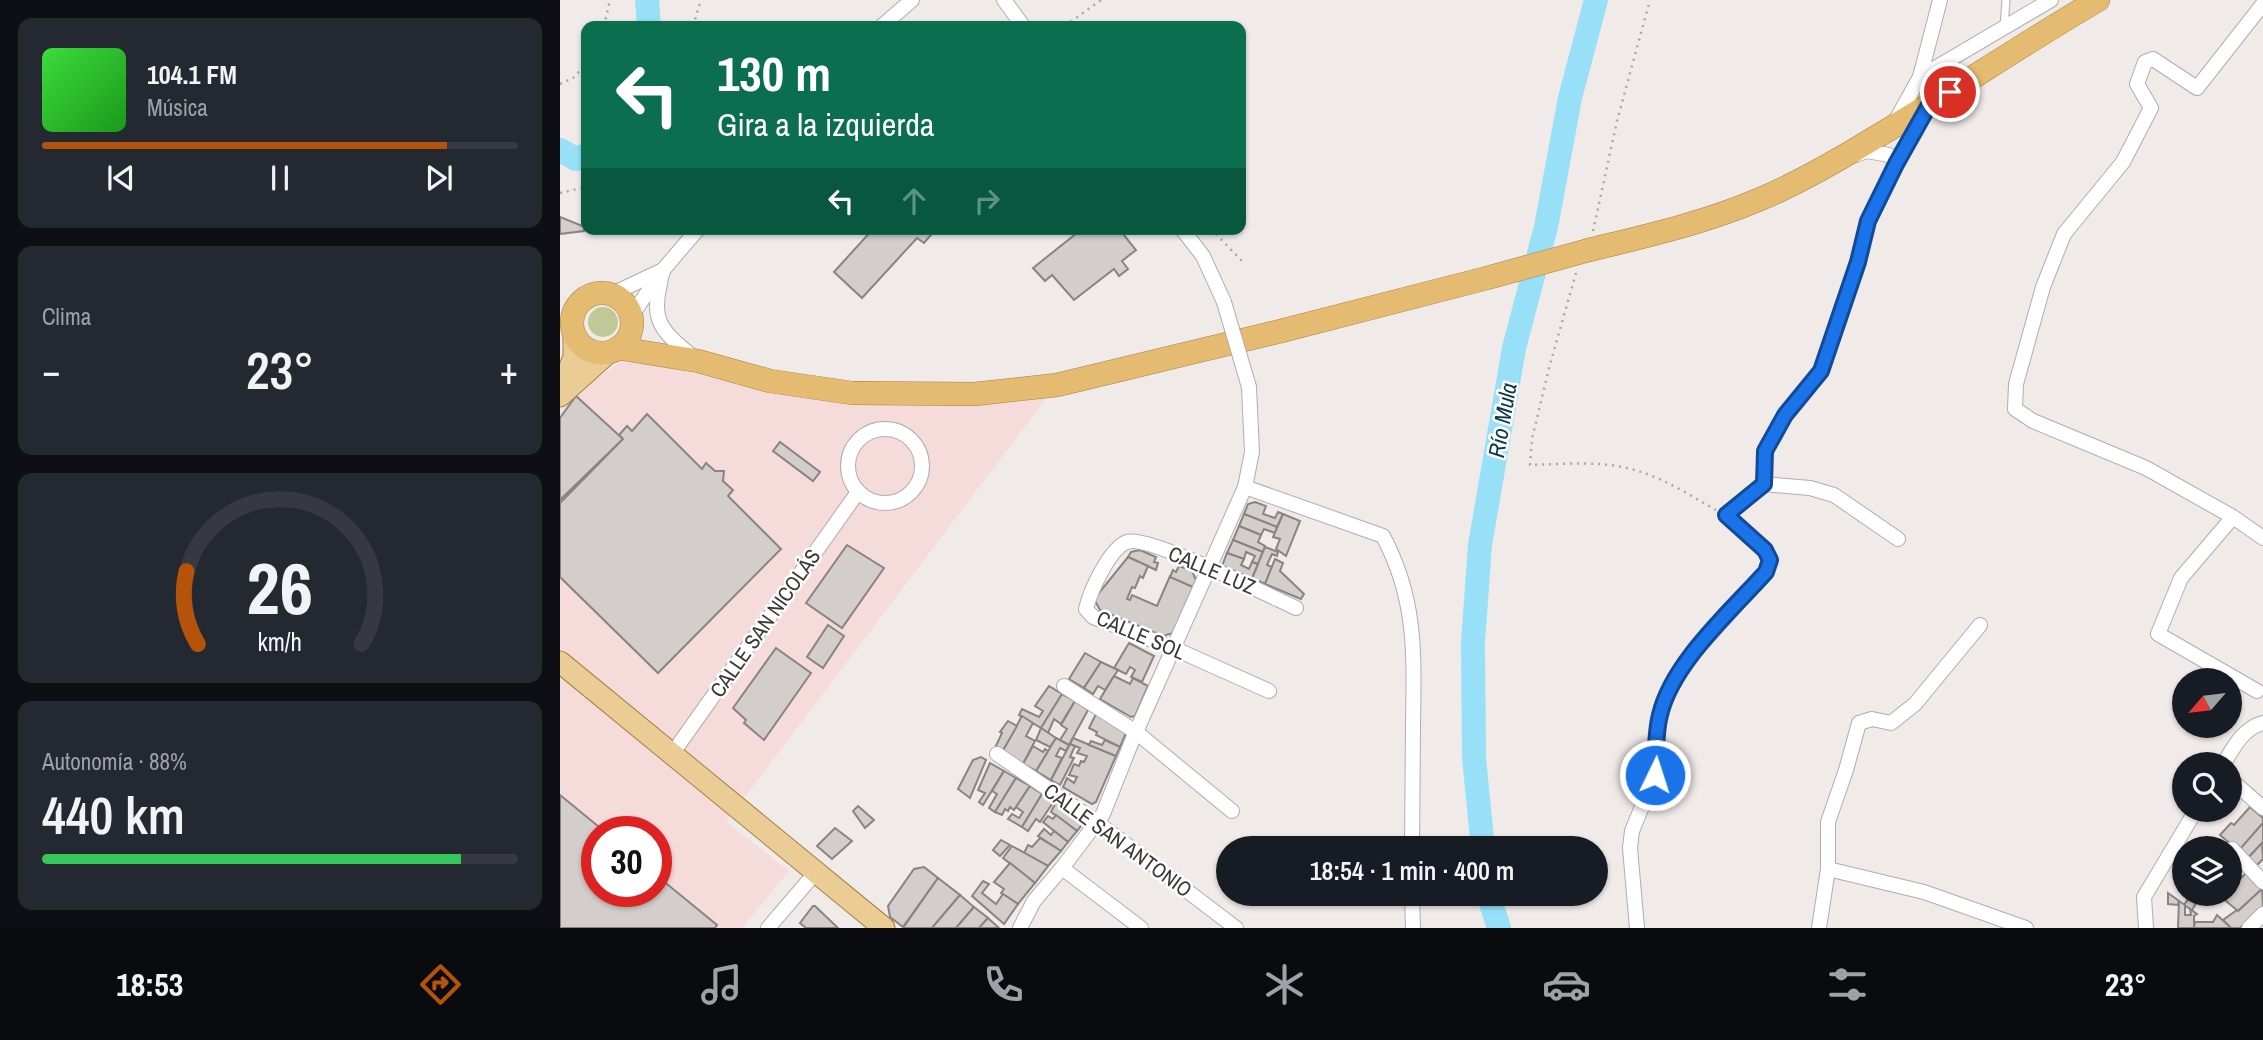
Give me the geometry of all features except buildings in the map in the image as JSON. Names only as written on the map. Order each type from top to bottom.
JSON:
[{"type":"highway","points":[[698,361],[647,335],[632,318],[626,304],[612,294],[593,293],[569,315],[589,350],[598,353],[613,350],[698,361],[771,381],[852,393],[975,394],[1057,385],[1487,278],[1587,248],[1708,218],[1758,200],[1840,159],[2098,0]]},
{"type":"highway","points":[[613,350],[629,337],[632,318]]},
{"type":"main road","points":[[560,394],[573,357],[569,315]]},
{"type":"main road","points":[[560,394],[613,350]]},
{"type":"main road","points":[[560,662],[884,928]]},
{"type":"street","points":[[888,21],[912,0]]},
{"type":"street","points":[[1004,0],[1019,21]]},
{"type":"street","points":[[1890,129],[1920,77],[1940,0]]},
{"type":"street","points":[[1920,77],[2051,0]]},
{"type":"street","points":[[2263,4],[2197,88],[2153,59],[2145,62],[2137,84],[2151,108],[2123,162],[2064,234],[2043,287],[2016,384],[2015,409],[2033,421],[2146,468],[2233,517],[2263,538]]},
{"type":"street","points":[[1920,77],[1930,82],[1973,77]]},
{"type":"street","points":[[1764,484],[1765,451],[1785,415],[1821,371],[1858,262],[1868,221],[1928,107]]},
{"type":"street","points":[[1840,159],[1867,151],[1889,155],[1896,164]]},
{"type":"street","points":[[632,318],[663,270],[693,235]]},
{"type":"street","points":[[1020,928],[1034,901],[1100,818],[1245,487],[1252,452],[1249,387],[1224,302],[1203,256],[1187,235]]},
{"type":"street","points":[[612,294],[663,270]]},
{"type":"street","points":[[663,270],[656,310],[661,324],[673,341],[698,361]]},
{"type":"street","points":[[882,428],[894,429],[914,443],[920,454],[922,467],[914,490],[904,498],[880,503],[858,492],[851,482],[848,458],[860,437],[882,428]]},
{"type":"street","points":[[1637,928],[1630,848],[1632,831],[1655,775],[1659,716],[1668,691],[1688,659],[1766,572],[1770,560],[1765,550],[1726,515],[1764,484],[1811,488],[1834,495],[1898,539]]},
{"type":"street","points":[[1245,487],[1383,536],[1397,563],[1411,616],[1414,659],[1412,836]]},
{"type":"street","name":"CALLE SAN NICOLÁS","points":[[672,754],[858,492]]},
{"type":"street","points":[[2233,517],[2181,578],[2158,634],[2257,691]]},
{"type":"street","name":"CALLE LUZ","points":[[1125,542],[1133,540],[1154,546],[1209,567],[1296,608]]},
{"type":"street","name":"CALLE SOL","points":[[1125,542],[1103,568],[1088,597],[1086,609],[1093,617],[1173,648],[1269,691]]},
{"type":"street","points":[[1819,928],[1828,869],[1829,822],[1859,723],[1872,719],[1891,723],[1899,717],[1915,704],[1980,625]]},
{"type":"street","points":[[1064,686],[1136,732],[1232,811]]},
{"type":"street","points":[[2231,752],[2239,739],[2256,725],[2263,723]]},
{"type":"street","name":"CALLE SAN ANTONIO","points":[[998,754],[1100,818],[1236,928]]},
{"type":"street","points":[[2242,790],[2263,808]]},
{"type":"street","points":[[2146,928],[2144,897],[2189,822]]},
{"type":"street","points":[[2242,860],[2263,882]]},
{"type":"street","points":[[1062,868],[1141,928]]},
{"type":"street","points":[[1828,869],[1924,892],[2026,928]]},
{"type":"street","points":[[768,928],[816,872]]},
{"type":"street","points":[[1412,906],[1413,928]]},
{"type":"street","points":[[2249,928],[2263,914]]},
{"type":"lane","points":[[2004,28],[2006,0]]},
{"type":"path","points":[[605,21],[610,0]]},
{"type":"path","points":[[695,21],[701,0]]},
{"type":"path","points":[[1072,21],[1101,0]]},
{"type":"path","points":[[1650,0],[1617,121],[1587,248],[1570,287],[1549,368],[1532,439],[1530,465],[1609,465],[1639,471],[1726,515]]},
{"type":"path","points":[[560,83],[573,78],[581,69]]},
{"type":"path","points":[[560,193],[581,188]]},
{"type":"path","points":[[1217,235],[1245,264]]},
{"type":"shaded area","points":[[628,357],[720,380],[822,399],[1048,396],[726,822],[789,871],[742,928],[560,928],[560,412],[572,396]]},
{"type":"green space","points":[[603,307],[609,308],[617,316],[617,328],[609,336],[603,337],[597,336],[589,328],[588,322],[589,316],[597,308]]},
{"type":"waterway","points":[[647,0],[649,21]]},
{"type":"waterway","name":"Río Mula","points":[[1482,836],[1474,758],[1473,643],[1480,545],[1514,348],[1546,227],[1570,98],[1596,0]]},
{"type":"waterway","points":[[560,150],[576,159],[581,157]]},
{"type":"waterway","name":"Río Mula","points":[[1492,906],[1499,928]]},
{"type":"route","points":[[1655,775],[1659,716],[1668,691],[1688,659],[1766,572],[1770,560],[1765,550],[1726,515],[1764,484],[1765,451],[1785,415],[1821,371],[1858,262],[1868,221],[1928,107],[1950,92]]}]
